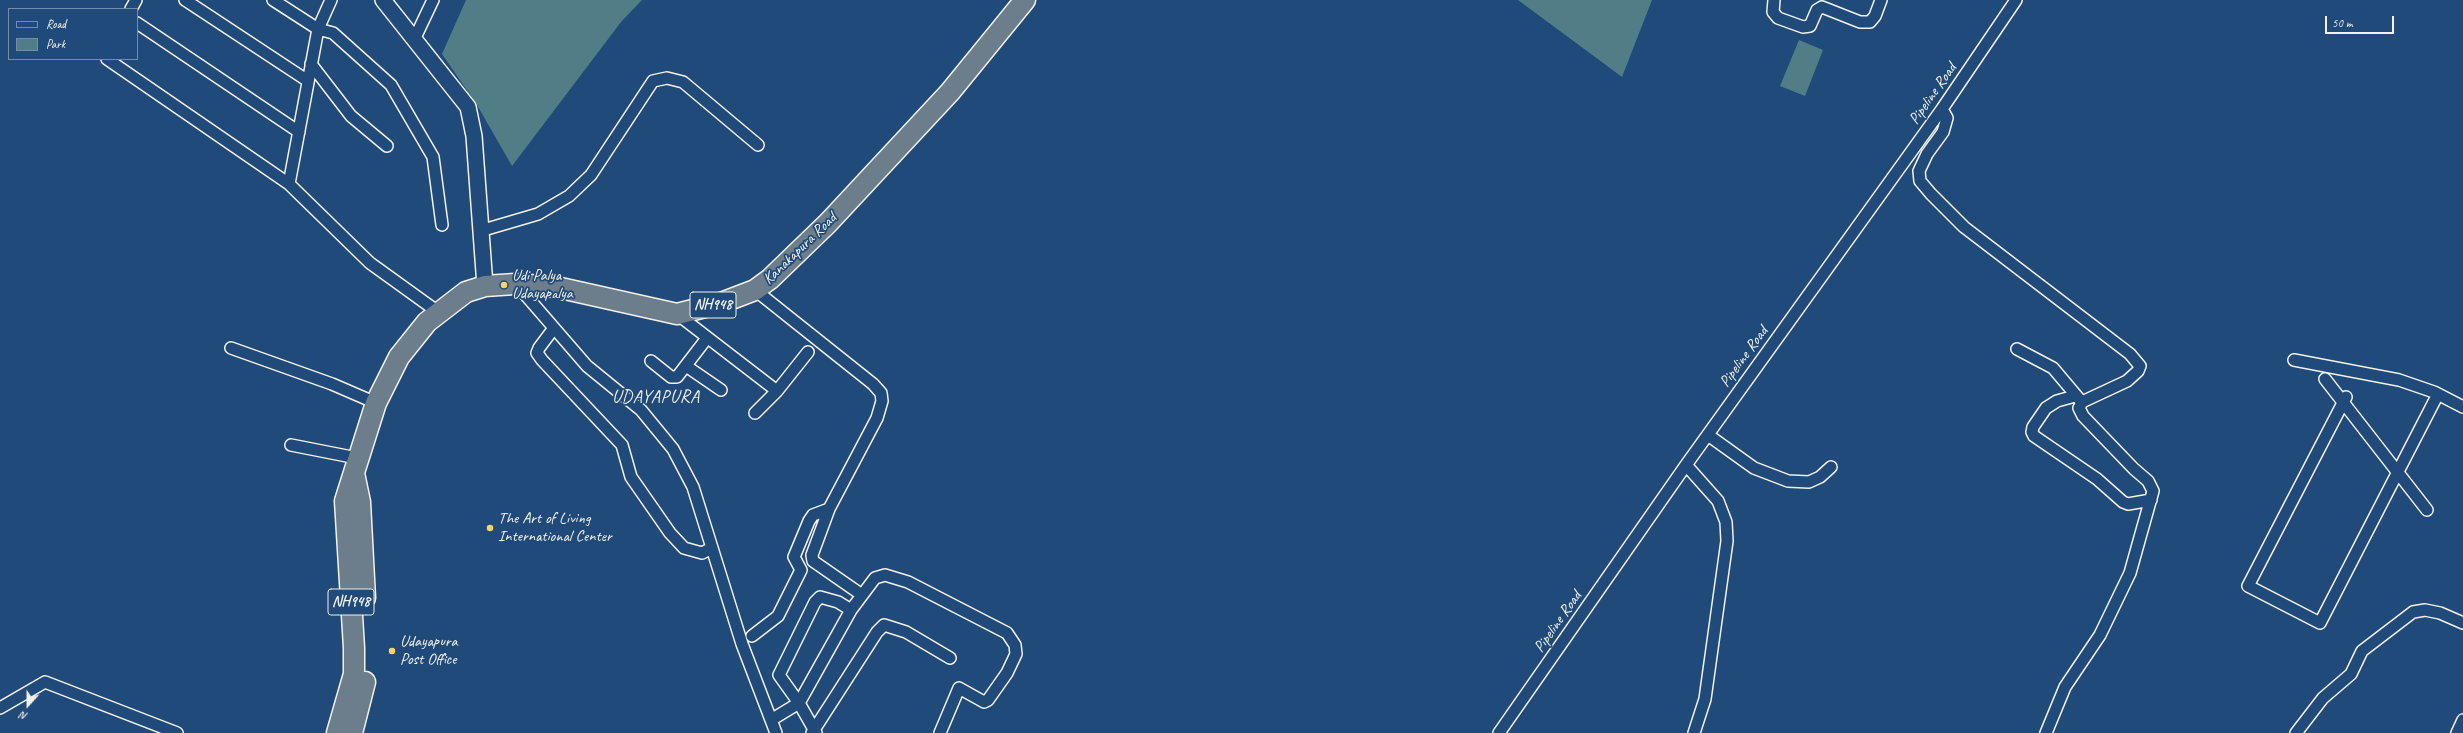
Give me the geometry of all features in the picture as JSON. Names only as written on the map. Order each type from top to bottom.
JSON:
[{"type":"highway","name":"Kanakapura Road","points":[[355,464],[376,403],[399,357],[438,312],[466,292],[485,286],[515,284],[556,286],[677,314],[721,303],[755,290],[770,279],[828,223],[950,92],[1025,0]]},
{"type":"highway","name":"NH948","points":[[337,733],[360,647],[360,502],[355,464]]},
{"type":"highway","name":"NH948","points":[[352,733],[363,696],[367,668],[360,647]]},
{"type":"street","points":[[185,0],[308,81]]},
{"type":"street","points":[[273,0],[318,29],[333,33],[391,85],[433,157],[442,225]]},
{"type":"street","points":[[289,184],[318,29],[331,0]]},
{"type":"street","points":[[383,0],[468,107],[474,136],[485,286]]},
{"type":"street","points":[[414,40],[433,0]]},
{"type":"street","points":[[1774,0],[1773,12],[1778,18],[1803,27],[1810,26],[1817,10],[1822,7],[1860,22],[1870,22],[1875,16],[1881,0]]},
{"type":"street","name":"Pipeline Road","points":[[1499,733],[1686,465],[1942,109],[2016,0]]},
{"type":"street","points":[[138,24],[299,132]]},
{"type":"street","points":[[108,60],[289,184],[370,264],[438,312]]},
{"type":"street","points":[[312,64],[346,111],[387,146]]},
{"type":"street","points":[[480,231],[538,214],[569,196],[591,175],[653,81],[667,78],[683,82],[758,145]]},
{"type":"street","points":[[1942,109],[1947,118],[1943,132],[1927,154],[1919,170],[1920,181],[1964,227],[2130,354],[2140,366],[2138,371],[2127,381],[2078,399],[2057,401],[2046,408],[2033,427],[2032,432],[2034,436],[2096,479],[2123,502],[2128,504],[2151,500]]},
{"type":"street","points":[[515,284],[587,366],[640,410],[673,449],[693,487],[742,644],[776,733]]},
{"type":"street","points":[[755,290],[881,393],[882,401],[877,418],[830,509],[812,555],[813,561],[862,594]]},
{"type":"street","points":[[677,314],[777,391]]},
{"type":"street","points":[[554,328],[538,348],[537,353],[542,360],[622,446],[631,477],[670,533],[684,548],[702,553],[712,548]]},
{"type":"street","points":[[651,361],[672,377],[677,377],[707,338]]},
{"type":"street","points":[[231,348],[332,384],[376,403]]},
{"type":"street","points":[[2017,349],[2053,368],[2078,399],[2079,408],[2083,416],[2134,469],[2148,481],[2153,491],[2130,573],[2100,634],[2065,687],[2046,733]]},
{"type":"street","points":[[755,413],[777,391],[808,352]]},
{"type":"street","points":[[2294,360],[2399,380],[2438,394],[2463,407]]},
{"type":"street","points":[[686,366],[721,390]]},
{"type":"street","points":[[2325,380],[2344,400],[2427,510]]},
{"type":"street","points":[[2344,400],[2248,586],[2320,623],[2438,394]]},
{"type":"street","points":[[1708,435],[1754,468],[1788,481],[1809,482],[1820,477],[1831,467]]},
{"type":"street","points":[[291,445],[355,464]]},
{"type":"street","points":[[1686,465],[1718,501],[1726,522],[1727,541],[1705,699],[1694,733]]},
{"type":"street","points":[[752,636],[778,616],[801,570],[794,557],[808,520],[813,515],[830,509]]},
{"type":"street","points":[[771,720],[799,703],[851,610],[875,578],[885,575],[896,578],[1000,629],[1012,638],[1016,654],[1007,673],[988,700],[984,702],[959,688],[940,733]]},
{"type":"street","points":[[814,733],[799,703],[779,675],[815,602],[820,597],[825,597],[851,610]]},
{"type":"street","points":[[2296,733],[2323,698],[2351,674],[2362,651],[2413,612],[2425,610],[2463,623]]},
{"type":"street","points":[[814,733],[877,632],[884,625],[906,632],[950,658]]},
{"type":"street","points":[[0,708],[45,682],[177,733]]},
{"type":"street","points":[[2457,733],[2463,720]]},
{"type":"green space","points":[[466,0],[642,0],[621,22],[512,166],[477,105],[442,54]]},
{"type":"green space","points":[[1518,0],[1652,0],[1622,77]]},
{"type":"green space","points":[[1799,40],[1823,50],[1805,96],[1780,86]]},
{"type":"place","name":"Udi Palya Udayapalya","points":[[504,285]]},
{"type":"place","name":"The Art of Living International Center","points":[[490,528]]},
{"type":"place","name":"Udayapura Post Office","points":[[392,651]]},
{"type":"district","name":"UDAYAPURA","points":[[656,397]]}]
